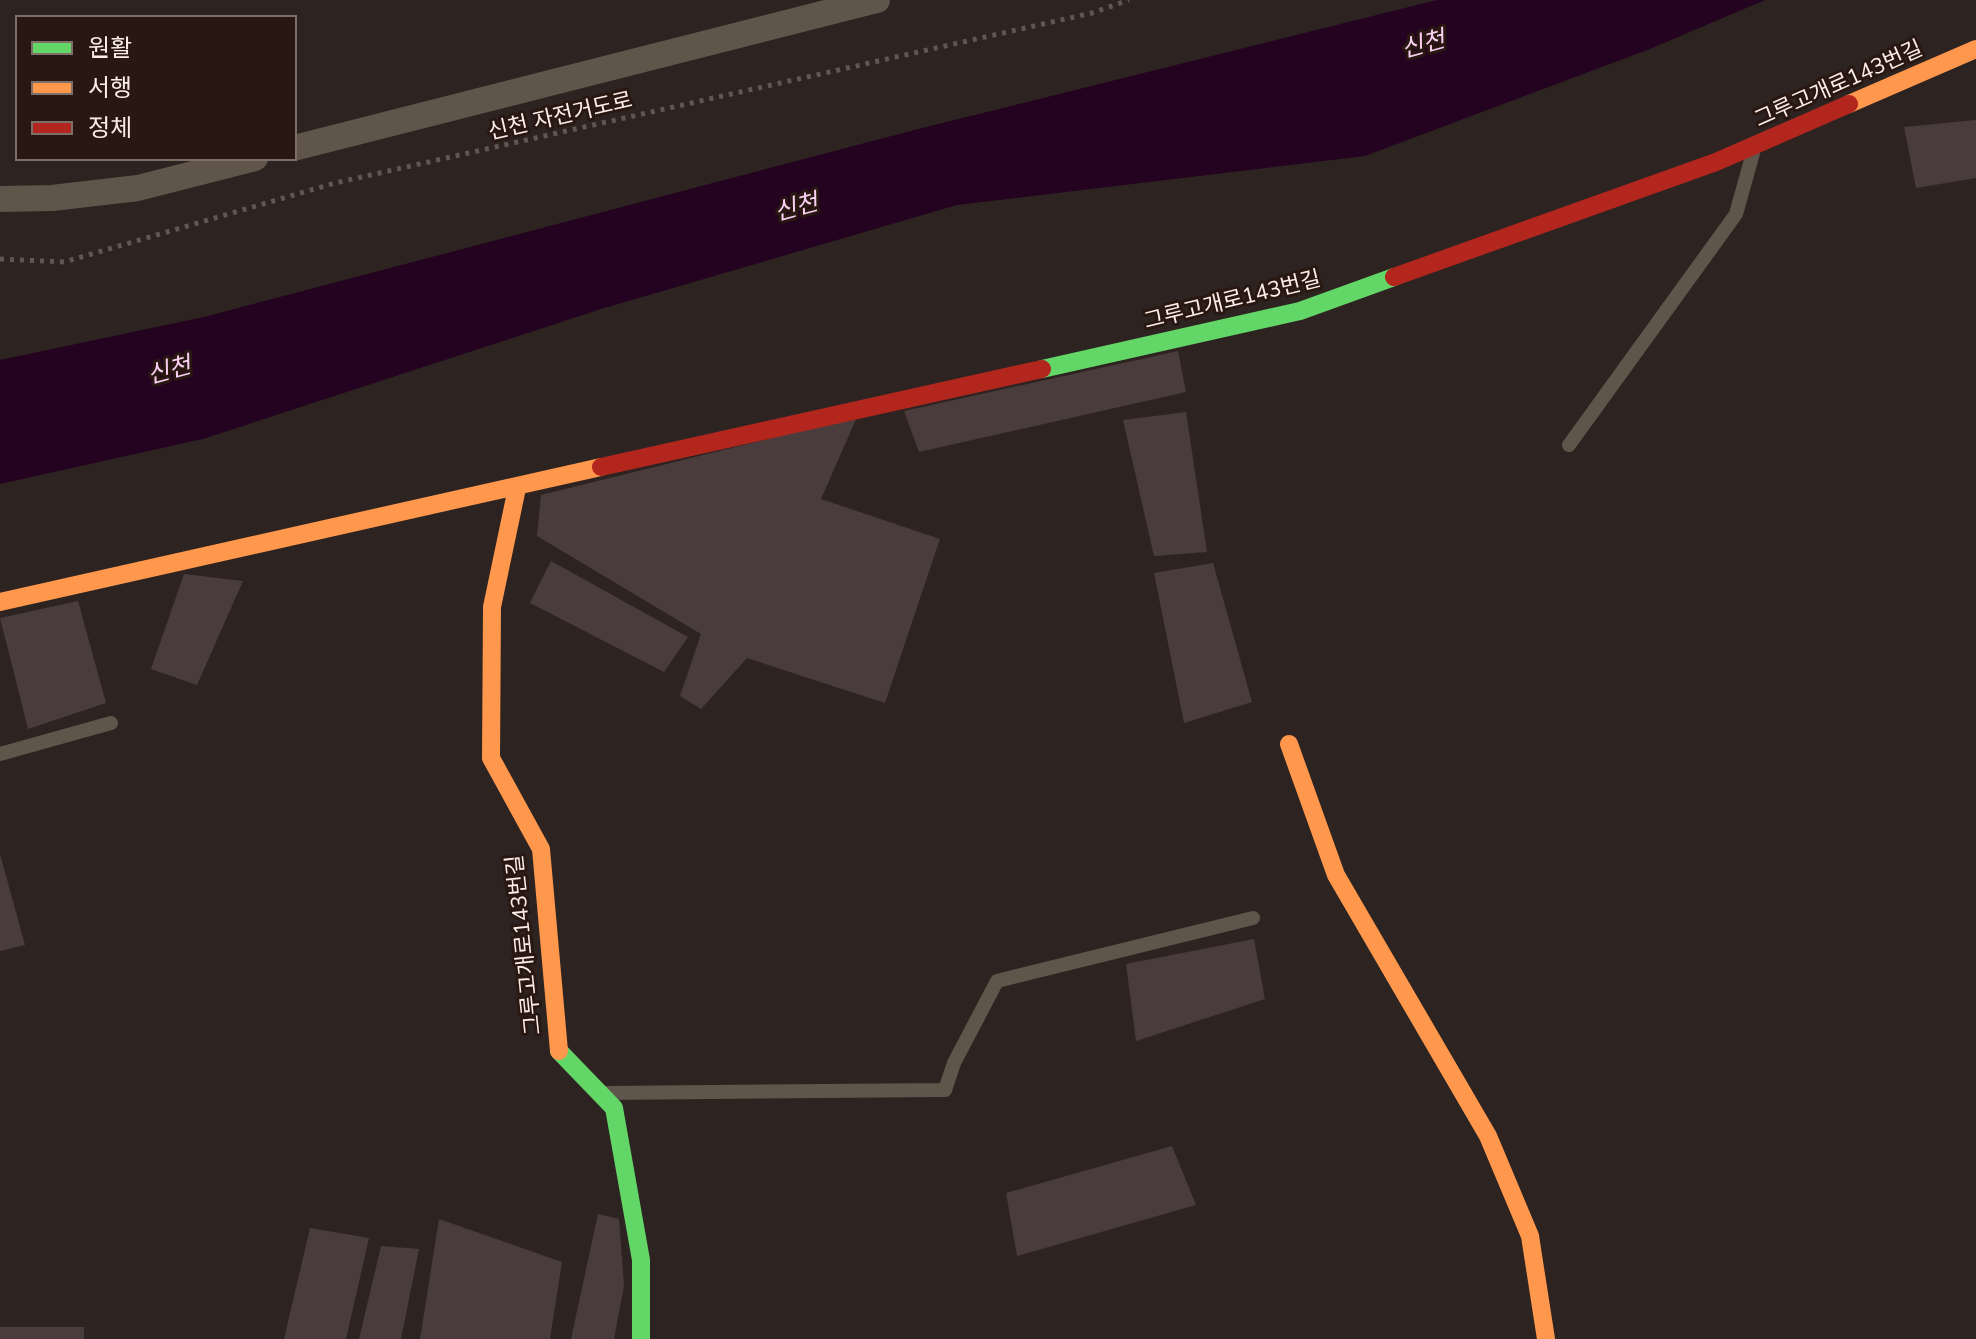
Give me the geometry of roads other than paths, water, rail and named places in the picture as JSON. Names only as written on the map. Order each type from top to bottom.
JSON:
[{"type":"street","points":[[296,147],[877,0]]},
{"type":"street","name":"그루고개로143번길","points":[[0,602],[1300,311],[1755,145],[1976,49]]},
{"type":"street","points":[[0,199],[52,198],[138,188],[247,160]]},
{"type":"street","name":"그루고개로143번길","points":[[517,488],[492,607],[491,758],[541,849],[558,1050],[614,1108],[638,1245],[641,1339]]},
{"type":"street","points":[[1289,744],[1336,875],[1488,1136],[1530,1236],[1542,1331],[1546,1339]]},
{"type":"lane","points":[[1569,445],[1736,214],[1755,145]]},
{"type":"lane","points":[[0,754],[111,723]]},
{"type":"lane","points":[[599,1093],[945,1090],[954,1063],[997,981],[1253,918]]},
{"type":"water","name":"신천","points":[[1437,0],[1765,0],[1650,49],[1365,156],[957,205],[601,309],[203,439],[0,484],[0,360],[204,317],[922,128]]}]
